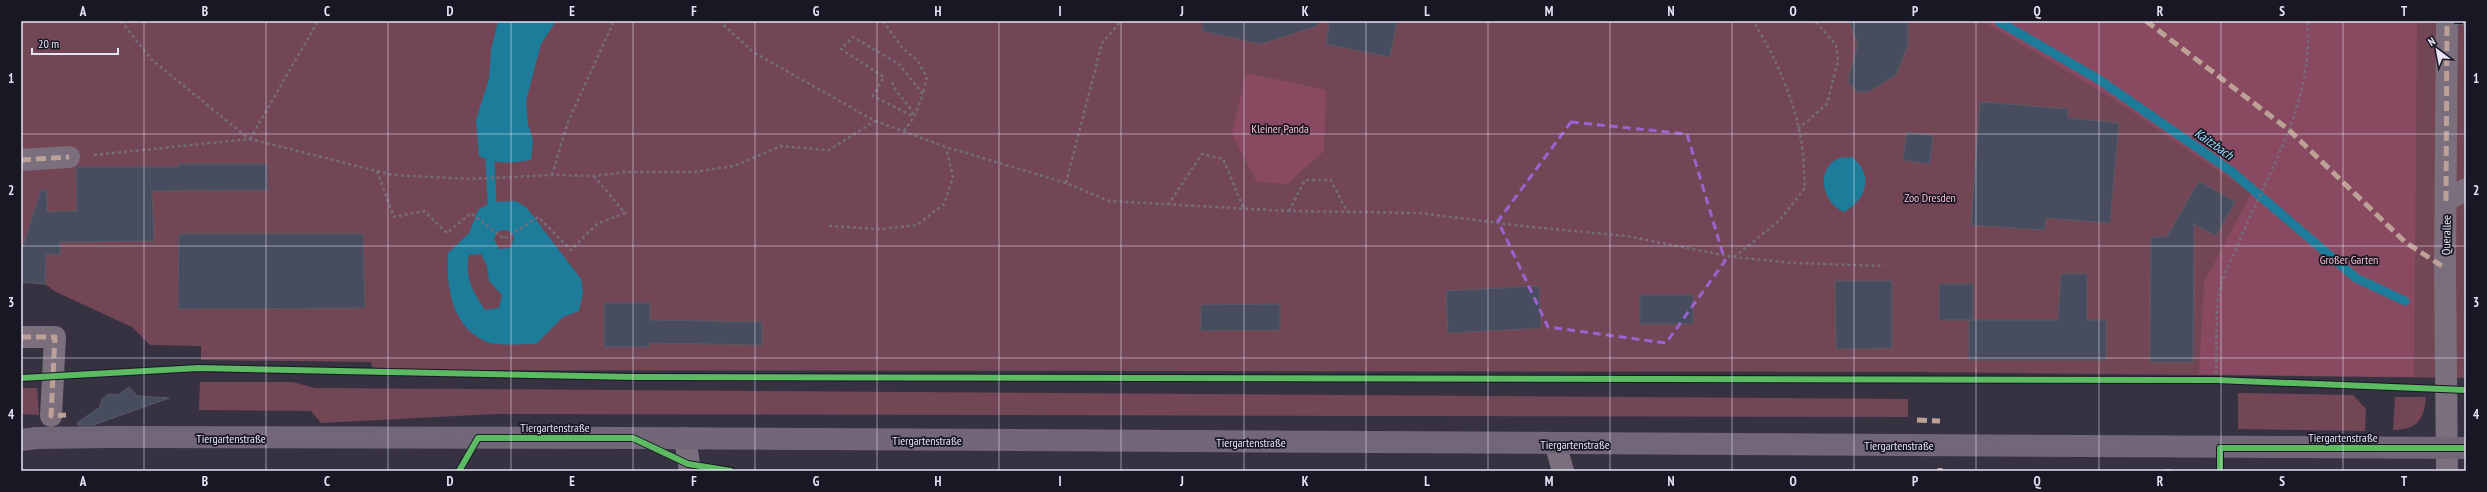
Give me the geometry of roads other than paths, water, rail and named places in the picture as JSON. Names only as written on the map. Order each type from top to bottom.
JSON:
[{"type":"main road","name":"Tiergartenstraße","points":[[25,438],[685,438],[2456,448]]},
{"type":"street","name":"Querallee","points":[[2447,21],[2446,201],[2456,448],[2447,471]]},
{"type":"street","points":[[21,160],[69,157]]},
{"type":"street","points":[[2446,201],[2466,189]]},
{"type":"street","points":[[21,337],[55,337],[51,416]]},
{"type":"street","points":[[685,438],[690,471]]},
{"type":"street","points":[[1555,443],[1564,471]]},
{"type":"water","points":[[498,21],[556,21],[541,44],[526,101],[528,124],[533,141],[531,160],[498,162],[479,156],[476,120],[489,79],[491,50]]},
{"type":"water","points":[[1852,157],[1863,171],[1865,186],[1858,200],[1852,207],[1844,212],[1831,202],[1824,187],[1824,179],[1830,164],[1840,158]]},
{"type":"water","points":[[516,201],[527,208],[581,279],[583,292],[579,311],[563,317],[536,344],[503,344],[487,342],[475,335],[465,326],[458,316],[453,304],[448,279],[448,253],[469,233],[478,210],[492,202]],"holes":[[[508,230],[514,237],[511,248],[499,249],[494,239],[498,231]],[[481,254],[487,266],[489,281],[502,295],[499,308],[485,310],[473,290],[468,270],[469,255]]]},
{"type":"waterway","name":"Kaitzbach","points":[[1998,21],[2098,79],[2231,171],[2356,278],[2405,301]]},
{"type":"waterway","points":[[490,162],[492,202]]},
{"type":"tram line","points":[[21,430],[2466,442]]},
{"type":"tram line","points":[[21,445],[287,446],[373,443],[2151,453],[2466,458]]},
{"type":"railway","points":[[2436,21],[2466,23]]},
{"type":"park label","name":"Kleiner Panda","points":[[1280,128]]},
{"type":"park label","name":"Zoo Dresden","points":[[1930,197]]},
{"type":"park label","name":"Großer Garten","points":[[2349,259]]}]
